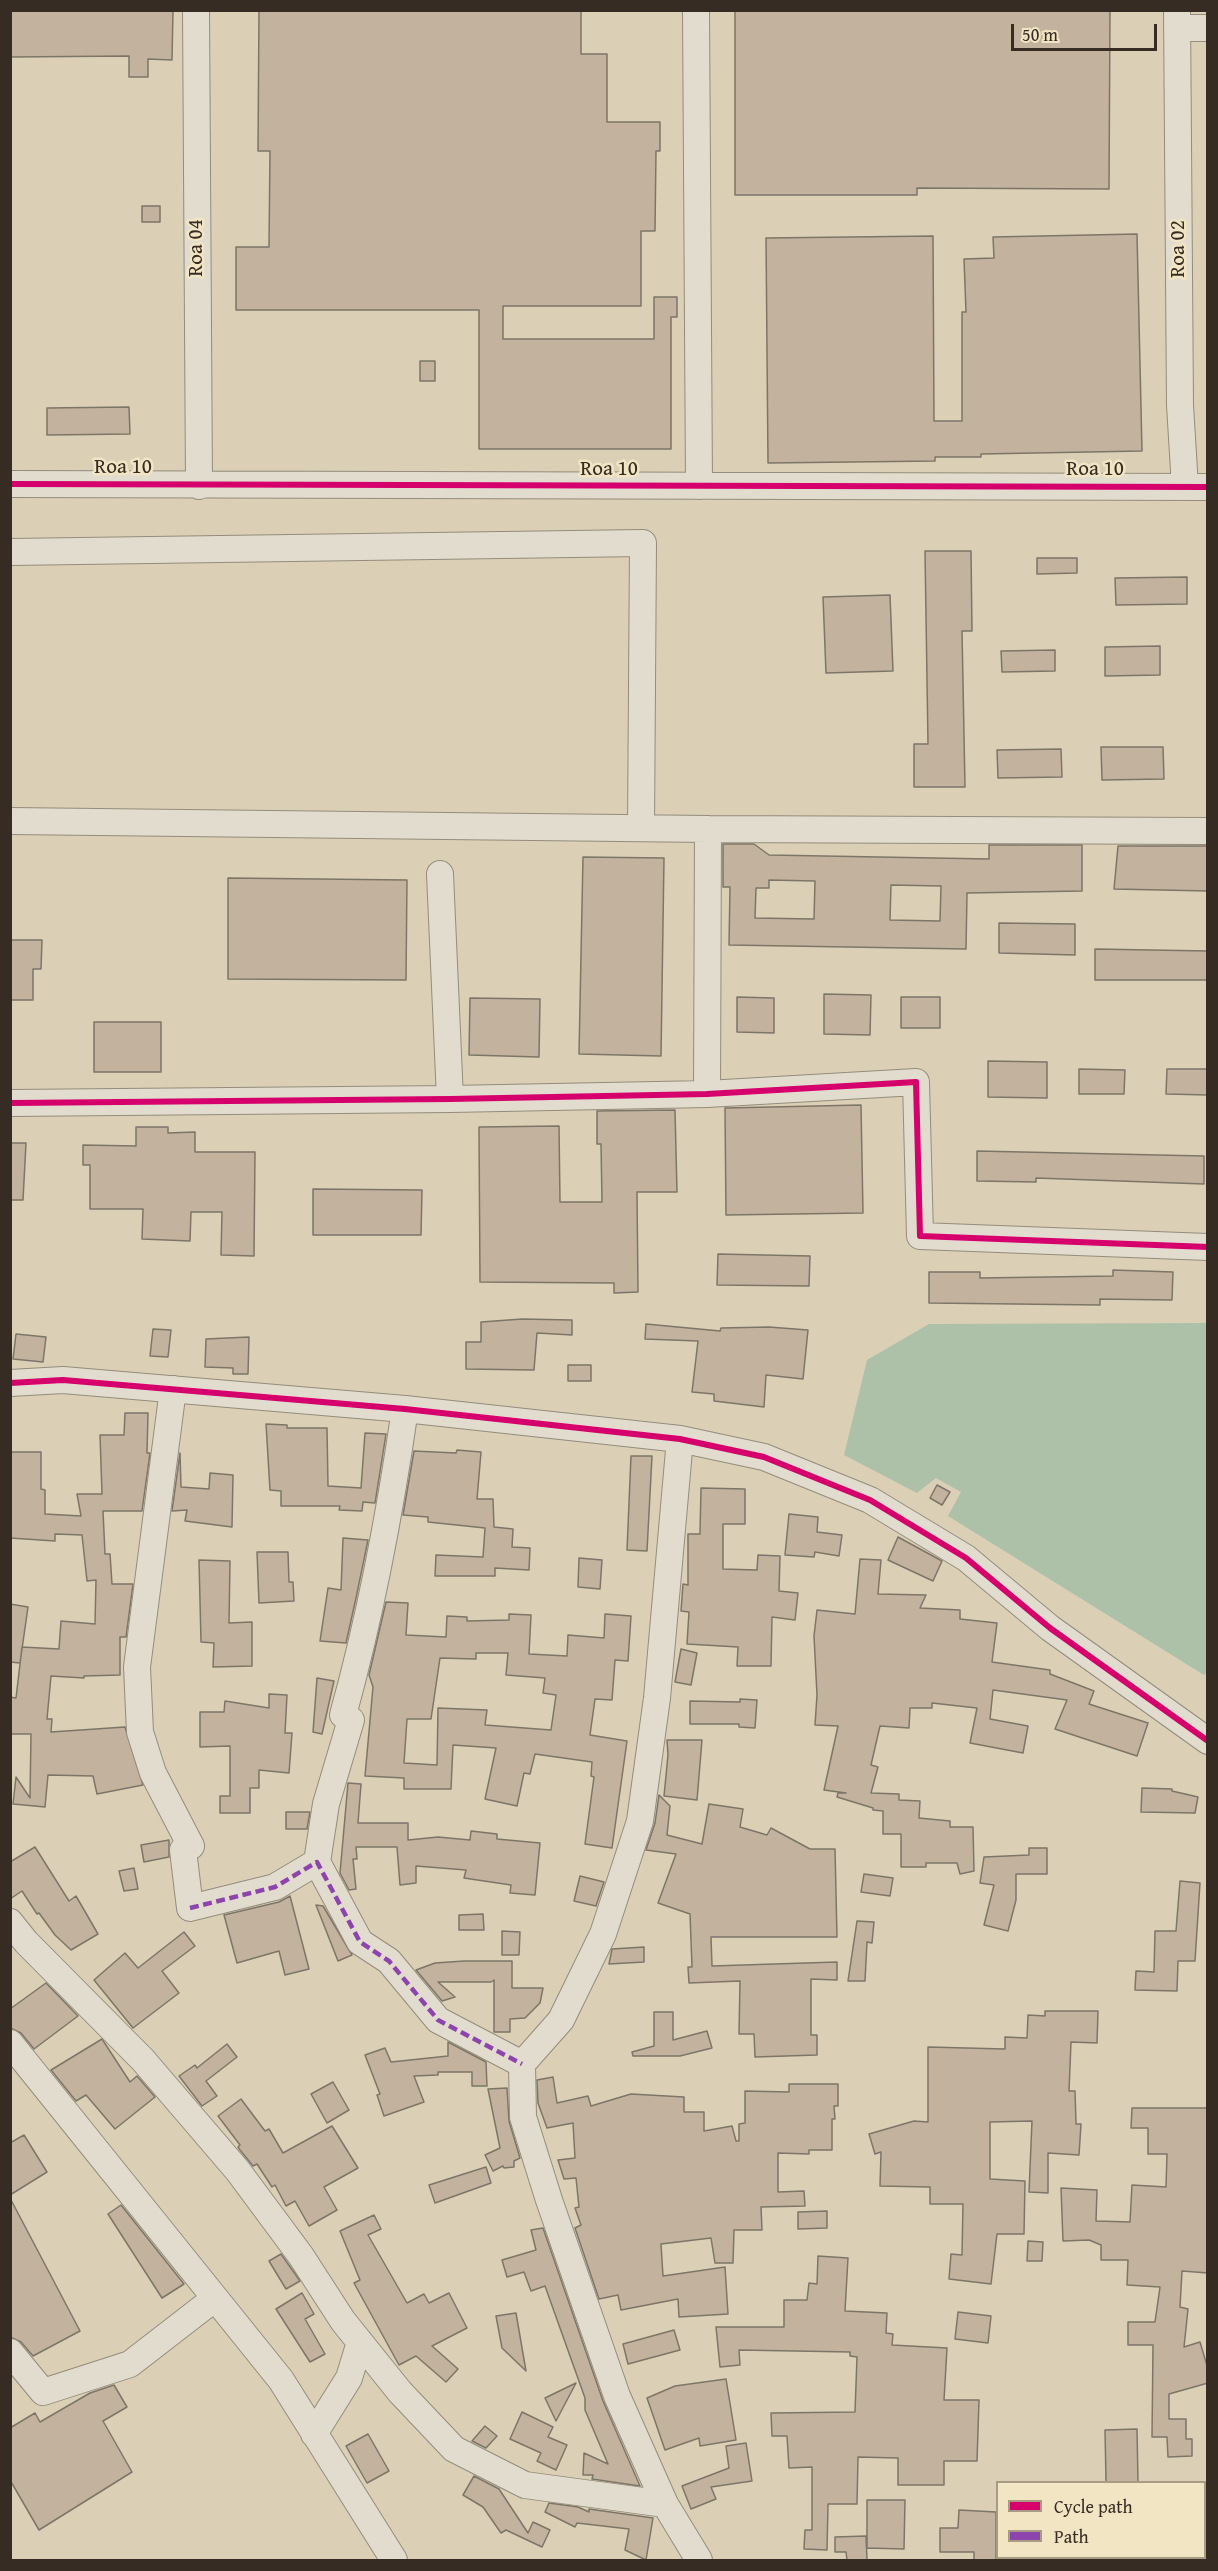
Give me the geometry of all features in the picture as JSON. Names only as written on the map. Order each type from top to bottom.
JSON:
[{"type":"street","name":"Roa 04","points":[[196,10],[198,486]]},
{"type":"street","points":[[696,10],[699,486]]},
{"type":"street","points":[[1177,19],[1208,28]]},
{"type":"street","name":"Roa 02","points":[[1177,19],[1180,405],[1196,487]]},
{"type":"street","name":"Roa 10","points":[[10,484],[1196,487]]},
{"type":"street","points":[[10,552],[643,543],[641,828]]},
{"type":"street","points":[[10,821],[708,829],[1208,831]]},
{"type":"street","points":[[707,1094],[708,829]]},
{"type":"street","points":[[440,874],[450,1099]]},
{"type":"street","points":[[10,1103],[707,1094],[916,1082],[920,1236],[1208,1246]]},
{"type":"street","points":[[10,1383],[63,1380],[405,1409],[680,1439],[764,1457],[870,1500],[966,1558],[1050,1628],[1208,1741]]},
{"type":"street","points":[[173,1389],[137,1667],[140,1732],[153,1773],[191,1846],[183,1850],[190,1908],[275,1887],[317,1862]]},
{"type":"street","points":[[405,1409],[390,1511],[365,1634],[343,1715],[351,1719],[326,1804],[317,1862],[360,1942],[390,1961],[438,2020],[522,2064]]},
{"type":"street","points":[[680,1439],[657,1698],[640,1821],[603,1934],[561,2020],[522,2064],[523,2117],[549,2200],[617,2396],[664,2504],[699,2560]]},
{"type":"street","points":[[10,1922],[26,1942],[143,2060],[238,2171],[360,2342],[400,2392],[454,2449],[525,2485],[664,2504]]},
{"type":"street","points":[[10,2043],[281,2380],[394,2560]]},
{"type":"street","points":[[10,2352],[43,2392],[130,2364],[214,2299]]},
{"type":"street","points":[[314,2434],[349,2378],[360,2342]]},
{"type":"shaded area","points":[[1207,1323],[1208,1671],[1204,1675],[948,1516],[961,1492],[936,1478],[917,1493],[844,1455],[867,1360],[929,1324]]},
{"type":"building","points":[[10,10],[173,10],[172,60],[148,59],[148,77],[129,77],[129,56],[10,57]]},
{"type":"building","points":[[259,10],[581,10],[581,54],[607,54],[607,122],[660,122],[660,151],[656,151],[655,231],[641,231],[641,306],[503,306],[503,339],[654,339],[654,297],[677,297],[677,317],[671,317],[671,449],[479,449],[479,310],[236,310],[236,247],[269,247],[270,151],[258,151]]},
{"type":"building","points":[[735,10],[1110,10],[1109,189],[917,188],[917,195],[735,195]]},
{"type":"building","points":[[142,206],[160,206],[160,222],[142,222]]},
{"type":"building","points":[[1137,234],[1142,451],[981,454],[981,457],[935,457],[935,461],[768,463],[766,238],[933,236],[934,421],[962,421],[962,312],[966,312],[964,259],[994,258],[993,237]]},
{"type":"building","points":[[420,361],[435,361],[435,381],[420,381]]},
{"type":"building","points":[[129,407],[130,434],[47,435],[47,408]]},
{"type":"building","points":[[925,551],[971,551],[972,631],[962,631],[965,787],[914,787],[914,744],[928,744]]},
{"type":"building","points":[[1037,558],[1077,558],[1077,573],[1037,574]]},
{"type":"building","points":[[1187,577],[1187,604],[1116,605],[1115,578]]},
{"type":"building","points":[[890,595],[893,671],[826,673],[823,597]]},
{"type":"building","points":[[1160,646],[1160,675],[1105,676],[1105,647]]},
{"type":"building","points":[[1055,650],[1055,671],[1002,672],[1001,651]]},
{"type":"building","points":[[1101,747],[1163,747],[1164,779],[1102,780]]},
{"type":"building","points":[[1061,749],[1062,777],[998,778],[997,750]]},
{"type":"building","points":[[723,844],[754,844],[769,855],[989,859],[989,845],[1082,845],[1082,891],[967,893],[966,949],[729,945],[730,887],[723,887]],"holes":[[[769,880],[815,881],[814,919],[755,918],[756,888],[769,888]],[[891,885],[941,886],[940,921],[890,920]]]},
{"type":"building","points":[[1118,846],[1208,846],[1208,891],[1114,889]]},
{"type":"building","points":[[583,857],[664,858],[661,1056],[579,1054]]},
{"type":"building","points":[[228,878],[407,880],[406,980],[228,979]]},
{"type":"building","points":[[999,923],[1075,924],[1075,955],[999,953]]},
{"type":"building","points":[[10,940],[42,940],[41,969],[33,969],[33,1000],[10,1000]]},
{"type":"building","points":[[1095,949],[1208,951],[1208,980],[1095,980]]},
{"type":"building","points":[[824,994],[871,995],[870,1035],[824,1034]]},
{"type":"building","points":[[737,997],[774,998],[774,1033],[737,1032]]},
{"type":"building","points":[[901,997],[940,997],[940,1028],[901,1028]]},
{"type":"building","points":[[470,998],[540,999],[539,1057],[469,1055]]},
{"type":"building","points":[[94,1022],[161,1022],[161,1072],[94,1072]]},
{"type":"building","points":[[988,1061],[1047,1062],[1047,1098],[988,1097]]},
{"type":"building","points":[[1079,1069],[1125,1070],[1124,1094],[1079,1094]]},
{"type":"building","points":[[1167,1069],[1208,1069],[1208,1095],[1166,1094]]},
{"type":"building","points":[[861,1105],[863,1213],[726,1215],[725,1108]]},
{"type":"building","points":[[675,1110],[677,1192],[637,1192],[638,1292],[614,1293],[614,1283],[480,1282],[479,1127],[559,1126],[560,1202],[602,1202],[601,1144],[597,1144],[597,1111]]},
{"type":"building","points":[[136,1127],[168,1127],[168,1133],[195,1132],[195,1152],[255,1152],[254,1256],[221,1255],[222,1212],[191,1212],[190,1241],[142,1239],[143,1209],[90,1209],[90,1165],[83,1165],[83,1145],[136,1146]]},
{"type":"building","points":[[10,1143],[26,1143],[23,1200],[10,1200]]},
{"type":"building","points":[[977,1151],[1204,1156],[1204,1184],[1036,1178],[1036,1182],[977,1181]]},
{"type":"building","points":[[313,1189],[422,1190],[421,1235],[313,1235]]},
{"type":"building","points":[[718,1254],[810,1256],[809,1286],[717,1285]]},
{"type":"building","points":[[1113,1270],[1173,1272],[1172,1300],[1100,1299],[1100,1305],[929,1303],[929,1272],[980,1272],[980,1278],[1113,1276]]},
{"type":"building","points":[[522,1319],[572,1320],[572,1335],[537,1333],[534,1370],[466,1369],[466,1342],[481,1342],[481,1322]]},
{"type":"building","points":[[646,1324],[720,1331],[721,1328],[769,1327],[808,1330],[803,1379],[766,1375],[764,1407],[714,1401],[714,1394],[692,1392],[698,1341],[645,1339]]},
{"type":"building","points":[[153,1329],[171,1330],[168,1357],[150,1356]]},
{"type":"building","points":[[16,1334],[46,1337],[43,1362],[13,1359]]},
{"type":"building","points":[[249,1337],[248,1374],[233,1374],[233,1368],[205,1367],[206,1339]]},
{"type":"building","points":[[568,1365],[591,1365],[591,1381],[568,1381]]},
{"type":"building","points":[[125,1413],[148,1413],[147,1453],[150,1453],[142,1511],[103,1511],[105,1554],[110,1554],[112,1584],[133,1584],[126,1637],[120,1637],[120,1675],[84,1676],[84,1678],[51,1676],[47,1719],[52,1719],[51,1732],[125,1727],[143,1785],[97,1794],[93,1776],[48,1775],[45,1807],[13,1804],[16,1777],[30,1798],[31,1734],[10,1734],[10,1697],[16,1698],[22,1647],[59,1649],[61,1621],[95,1624],[96,1580],[87,1581],[82,1535],[55,1534],[55,1541],[10,1538],[10,1452],[41,1452],[41,1489],[45,1490],[45,1514],[81,1516],[77,1494],[102,1494],[100,1435],[124,1435]]},
{"type":"building","points":[[266,1424],[287,1425],[287,1428],[327,1428],[328,1486],[361,1488],[365,1433],[386,1434],[375,1503],[363,1502],[362,1511],[339,1510],[340,1506],[281,1506],[281,1491],[270,1490]]},
{"type":"building","points":[[457,1450],[481,1452],[477,1499],[493,1499],[494,1527],[513,1529],[512,1547],[530,1548],[529,1570],[495,1568],[495,1576],[435,1576],[436,1555],[483,1557],[485,1528],[428,1522],[428,1517],[403,1515],[414,1451],[456,1453]]},
{"type":"building","points":[[180,1453],[181,1487],[209,1489],[210,1473],[233,1475],[232,1527],[185,1521],[187,1510],[172,1511]]},
{"type":"building","points":[[631,1456],[652,1456],[647,1551],[627,1550]]},
{"type":"building","points":[[937,1485],[950,1492],[942,1505],[930,1498]]},
{"type":"building","points":[[701,1488],[745,1489],[745,1524],[723,1524],[723,1569],[757,1570],[758,1555],[780,1556],[779,1591],[798,1593],[795,1620],[772,1617],[771,1666],[737,1666],[738,1647],[687,1644],[689,1612],[681,1611],[683,1584],[688,1585],[688,1534],[700,1534]]},
{"type":"building","points":[[789,1514],[818,1517],[817,1532],[842,1535],[839,1556],[815,1552],[814,1557],[785,1555]]},
{"type":"building","points":[[898,1537],[942,1561],[933,1581],[888,1560]]},
{"type":"building","points":[[343,1538],[368,1540],[346,1643],[320,1641],[328,1588],[341,1590]]},
{"type":"building","points":[[257,1552],[288,1552],[289,1582],[293,1582],[294,1601],[259,1603]]},
{"type":"building","points":[[579,1558],[602,1560],[600,1589],[578,1587]]},
{"type":"building","points":[[860,1559],[881,1560],[878,1594],[926,1595],[920,1608],[960,1610],[960,1619],[997,1623],[992,1662],[1050,1670],[1050,1674],[1094,1691],[1089,1704],[1148,1723],[1137,1756],[1055,1729],[1067,1700],[993,1690],[990,1719],[1028,1726],[1023,1753],[970,1743],[977,1708],[932,1703],[932,1708],[910,1708],[909,1728],[880,1726],[871,1765],[878,1767],[871,1793],[899,1794],[899,1800],[920,1801],[919,1818],[950,1821],[950,1827],[973,1827],[974,1871],[960,1874],[957,1863],[926,1863],[926,1867],[901,1867],[901,1834],[883,1834],[883,1811],[873,1810],[873,1808],[837,1797],[838,1793],[846,1793],[824,1790],[838,1726],[815,1725],[817,1695],[814,1636],[817,1610],[855,1614]]},
{"type":"building","points":[[199,1560],[230,1561],[229,1623],[252,1622],[252,1666],[213,1667],[214,1643],[201,1642]]},
{"type":"building","points":[[386,1602],[408,1603],[406,1635],[446,1637],[447,1616],[467,1617],[467,1621],[509,1620],[509,1614],[531,1615],[529,1654],[567,1656],[568,1635],[604,1638],[605,1614],[631,1616],[628,1661],[615,1660],[612,1700],[595,1699],[590,1735],[627,1741],[612,1848],[585,1844],[594,1777],[591,1776],[592,1762],[535,1754],[530,1774],[524,1773],[517,1806],[485,1799],[496,1748],[453,1745],[451,1789],[404,1789],[404,1778],[365,1776],[373,1687],[369,1675]],"holes":[[[476,1653],[508,1653],[506,1675],[545,1678],[543,1693],[556,1695],[551,1730],[485,1725],[487,1710],[438,1708],[437,1765],[404,1763],[407,1719],[431,1719],[440,1658],[476,1659]]]},
{"type":"building","points":[[10,1604],[28,1607],[20,1663],[10,1662]]},
{"type":"building","points":[[681,1649],[697,1653],[691,1685],[675,1682]]},
{"type":"building","points":[[317,1678],[334,1681],[322,1734],[313,1732]]},
{"type":"building","points":[[269,1694],[287,1695],[285,1733],[292,1733],[289,1773],[259,1770],[259,1788],[250,1788],[250,1813],[220,1813],[220,1796],[230,1796],[230,1746],[200,1747],[200,1712],[224,1712],[225,1701],[269,1708]]},
{"type":"building","points":[[740,1699],[757,1700],[755,1728],[739,1727],[739,1724],[690,1724],[690,1701],[740,1702]]},
{"type":"building","points":[[667,1740],[702,1740],[697,1800],[664,1796],[668,1755]]},
{"type":"building","points":[[348,1783],[361,1784],[358,1823],[408,1823],[408,1840],[438,1837],[470,1840],[471,1831],[497,1834],[497,1839],[540,1843],[535,1895],[510,1893],[511,1885],[464,1878],[466,1870],[416,1866],[416,1883],[400,1885],[397,1847],[356,1847],[357,1859],[353,1859],[356,1889],[349,1890],[340,1873]]},
{"type":"building","points":[[1142,1788],[1172,1789],[1172,1791],[1198,1797],[1195,1813],[1141,1812]]},
{"type":"building","points":[[659,1795],[670,1806],[667,1835],[702,1844],[709,1804],[743,1809],[740,1827],[767,1835],[771,1828],[810,1849],[835,1849],[837,1937],[711,1937],[712,1966],[837,1962],[837,1980],[811,1979],[811,2035],[817,2035],[817,2055],[755,2057],[754,2034],[739,2034],[740,1981],[689,1983],[688,1967],[692,1967],[690,1914],[658,1903],[676,1854],[646,1850],[655,1823]]},
{"type":"building","points":[[286,1812],[310,1812],[307,1829],[286,1829]]},
{"type":"building","points":[[169,1840],[169,1857],[144,1862],[141,1845]]},
{"type":"building","points":[[35,1847],[69,1901],[76,1896],[98,1934],[71,1950],[55,1935],[39,1913],[37,1914],[22,1891],[10,1899],[10,1862]]},
{"type":"building","points":[[1029,1848],[1047,1848],[1047,1874],[1016,1874],[1016,1900],[1008,1931],[984,1925],[994,1885],[980,1883],[984,1857],[1029,1855]]},
{"type":"building","points":[[134,1868],[138,1889],[124,1891],[119,1871]]},
{"type":"building","points":[[864,1874],[893,1878],[890,1896],[861,1892]]},
{"type":"building","points":[[580,1876],[604,1882],[596,1906],[574,1901]]},
{"type":"building","points":[[1180,1881],[1200,1883],[1195,1961],[1178,1961],[1177,1991],[1135,1990],[1136,1971],[1154,1972],[1155,1931],[1176,1931]]},
{"type":"building","points":[[290,1896],[309,1969],[285,1975],[279,1951],[237,1963],[224,1915],[279,1902]]},
{"type":"building","points":[[316,1905],[323,1906],[352,1955],[338,1961]]},
{"type":"building","points":[[483,1914],[484,1930],[459,1930],[459,1915]]},
{"type":"building","points":[[857,1921],[874,1922],[872,1943],[867,1942],[865,1981],[848,1981]]},
{"type":"building","points":[[502,1931],[520,1932],[519,1955],[502,1955]]},
{"type":"building","points":[[184,1932],[195,1946],[162,1971],[179,1993],[133,2028],[94,1980],[125,1953],[138,1968]]},
{"type":"building","points":[[644,1947],[644,1962],[609,1964],[612,1949]]},
{"type":"building","points":[[512,1961],[512,1988],[543,1988],[540,2003],[525,2018],[510,2019],[510,2032],[494,2032],[494,1980],[491,1982],[438,1982],[455,1997],[442,2001],[416,1970],[435,1963]]},
{"type":"building","points":[[46,1983],[78,2016],[34,2049],[21,2033],[10,2028],[10,2009]]},
{"type":"building","points":[[1045,2011],[1098,2011],[1097,2043],[1071,2042],[1069,2091],[1075,2091],[1076,2124],[1081,2124],[1079,2155],[1048,2153],[1048,2193],[1029,2192],[1032,2121],[990,2122],[990,2179],[1025,2181],[1024,2234],[997,2234],[991,2284],[949,2279],[951,2254],[962,2255],[963,2204],[930,2204],[930,2187],[880,2186],[881,2152],[875,2154],[869,2134],[914,2121],[928,2122],[928,2047],[1005,2049],[1005,2037],[1027,2038],[1028,2015],[1045,2016]]},
{"type":"building","points":[[654,2012],[673,2012],[673,2040],[707,2031],[712,2048],[680,2056],[633,2056],[632,2052],[654,2046]]},
{"type":"building","points":[[102,2039],[130,2082],[137,2076],[155,2097],[115,2129],[86,2095],[76,2101],[51,2070]]},
{"type":"building","points":[[448,2042],[486,2062],[487,2086],[472,2086],[472,2072],[438,2072],[438,2075],[414,2076],[424,2102],[384,2116],[377,2095],[380,2094],[365,2055],[385,2048],[391,2062],[448,2056]]},
{"type":"building","points":[[227,2044],[237,2057],[206,2081],[217,2096],[202,2106],[179,2076],[195,2065],[197,2068]]},
{"type":"building","points":[[553,2077],[557,2103],[588,2096],[591,2106],[631,2094],[684,2097],[684,2112],[704,2112],[704,2131],[732,2126],[736,2141],[739,2141],[739,2124],[745,2123],[745,2091],[789,2092],[789,2084],[838,2084],[838,2106],[834,2106],[835,2119],[832,2119],[832,2150],[809,2150],[809,2154],[778,2153],[778,2192],[804,2191],[805,2206],[761,2207],[762,2230],[734,2230],[733,2263],[715,2263],[711,2238],[661,2244],[663,2276],[725,2267],[728,2314],[679,2317],[678,2299],[621,2310],[618,2295],[599,2299],[575,2228],[581,2225],[575,2208],[579,2207],[576,2178],[564,2179],[558,2160],[575,2158],[573,2123],[547,2128],[538,2103],[537,2080]]},
{"type":"building","points":[[333,2082],[349,2110],[327,2123],[311,2094]]},
{"type":"building","points":[[507,2088],[509,2121],[520,2158],[514,2161],[514,2167],[504,2168],[503,2166],[493,2171],[485,2155],[500,2148],[488,2089]]},
{"type":"building","points":[[241,2099],[265,2131],[269,2129],[283,2153],[332,2126],[358,2168],[324,2187],[337,2210],[309,2226],[295,2201],[286,2206],[275,2185],[272,2187],[257,2164],[253,2166],[218,2116]]},
{"type":"building","points":[[1132,2108],[1208,2108],[1208,2273],[1182,2271],[1180,2307],[1188,2309],[1184,2347],[1200,2342],[1208,2369],[1208,2383],[1169,2394],[1169,2419],[1186,2419],[1186,2439],[1192,2439],[1192,2456],[1168,2457],[1167,2437],[1152,2437],[1153,2345],[1128,2345],[1128,2322],[1155,2322],[1160,2287],[1127,2285],[1128,2260],[1101,2260],[1101,2245],[1089,2240],[1063,2241],[1061,2188],[1097,2190],[1096,2221],[1130,2222],[1132,2185],[1166,2187],[1167,2154],[1148,2154],[1148,2128],[1131,2128]]},
{"type":"building","points":[[24,2135],[47,2172],[10,2195],[10,2143]]},
{"type":"building","points":[[486,2167],[491,2183],[435,2203],[429,2185]]},
{"type":"building","points":[[10,2198],[80,2331],[33,2356],[21,2342],[10,2337]]},
{"type":"building","points":[[121,2205],[184,2284],[162,2298],[108,2214]]},
{"type":"building","points":[[827,2211],[827,2228],[798,2229],[798,2212]]},
{"type":"building","points":[[374,2215],[381,2229],[368,2235],[407,2303],[424,2294],[429,2303],[449,2293],[467,2328],[432,2346],[458,2369],[446,2382],[416,2356],[399,2365],[354,2283],[360,2280],[340,2231]]},
{"type":"building","points":[[543,2228],[603,2401],[640,2486],[592,2479],[593,2475],[583,2475],[584,2453],[608,2464],[585,2410],[585,2398],[545,2286],[531,2291],[524,2272],[507,2277],[502,2260],[536,2250],[531,2230]]},
{"type":"building","points":[[1028,2241],[1043,2242],[1042,2261],[1027,2261]]},
{"type":"building","points":[[281,2254],[300,2281],[286,2289],[269,2261]]},
{"type":"building","points":[[818,2256],[848,2258],[845,2311],[887,2313],[886,2333],[893,2334],[892,2345],[947,2348],[944,2400],[979,2400],[977,2461],[944,2461],[944,2485],[898,2485],[898,2458],[858,2457],[857,2504],[828,2504],[827,2550],[804,2549],[805,2530],[812,2530],[812,2467],[789,2468],[787,2436],[772,2436],[771,2413],[855,2412],[857,2357],[850,2356],[850,2352],[739,2350],[740,2365],[720,2367],[716,2327],[784,2327],[784,2300],[807,2300],[809,2283],[817,2284]]},
{"type":"building","points":[[302,2293],[314,2314],[305,2319],[325,2354],[310,2362],[276,2309]]},
{"type":"building","points":[[958,2312],[991,2316],[988,2343],[955,2339]]},
{"type":"building","points":[[516,2313],[526,2371],[502,2348],[496,2316]]},
{"type":"building","points":[[674,2330],[680,2350],[628,2364],[623,2344]]},
{"type":"building","points":[[726,2379],[736,2440],[700,2446],[699,2438],[665,2450],[647,2398],[675,2386]]},
{"type":"building","points":[[576,2383],[556,2421],[545,2398]]},
{"type":"building","points":[[114,2385],[127,2407],[103,2421],[132,2472],[39,2530],[10,2480],[10,2428],[35,2413],[40,2422],[90,2393]]},
{"type":"building","points":[[522,2412],[553,2427],[548,2437],[567,2445],[556,2470],[537,2461],[541,2453],[510,2439]]},
{"type":"building","points":[[485,2426],[497,2436],[486,2448],[472,2441]]},
{"type":"building","points":[[1137,2429],[1138,2481],[1106,2481],[1105,2430]]},
{"type":"building","points":[[368,2434],[389,2471],[367,2483],[346,2446]]},
{"type":"building","points":[[746,2443],[752,2481],[711,2487],[716,2499],[691,2509],[682,2486],[729,2468],[726,2446]]},
{"type":"building","points":[[474,2476],[499,2489],[528,2533],[533,2522],[550,2530],[542,2547],[506,2530],[501,2533],[483,2507],[463,2495]]},
{"type":"building","points":[[867,2500],[905,2500],[904,2549],[867,2548]]},
{"type":"building","points":[[549,2503],[578,2507],[589,2512],[589,2509],[653,2518],[646,2560],[625,2550],[629,2529],[577,2523],[575,2527],[545,2512]]},
{"type":"building","points":[[959,2510],[996,2512],[996,2560],[974,2560],[974,2552],[940,2552],[940,2528],[958,2528]]},
{"type":"building","points":[[866,2536],[867,2560],[847,2560],[846,2552],[835,2552],[835,2537]]},
{"type":"marked path","points":[[190,1908],[275,1887],[317,1862],[360,1942],[389,1961],[438,2020],[522,2064]]},
{"type":"cycle path","points":[[10,484],[1208,487]]},
{"type":"cycle path","points":[[10,1103],[707,1094],[916,1082],[920,1236],[1208,1247]]},
{"type":"cycle path","points":[[10,1383],[63,1380],[405,1409],[680,1439],[764,1457],[870,1500],[966,1558],[1050,1628],[1208,1741]]}]
